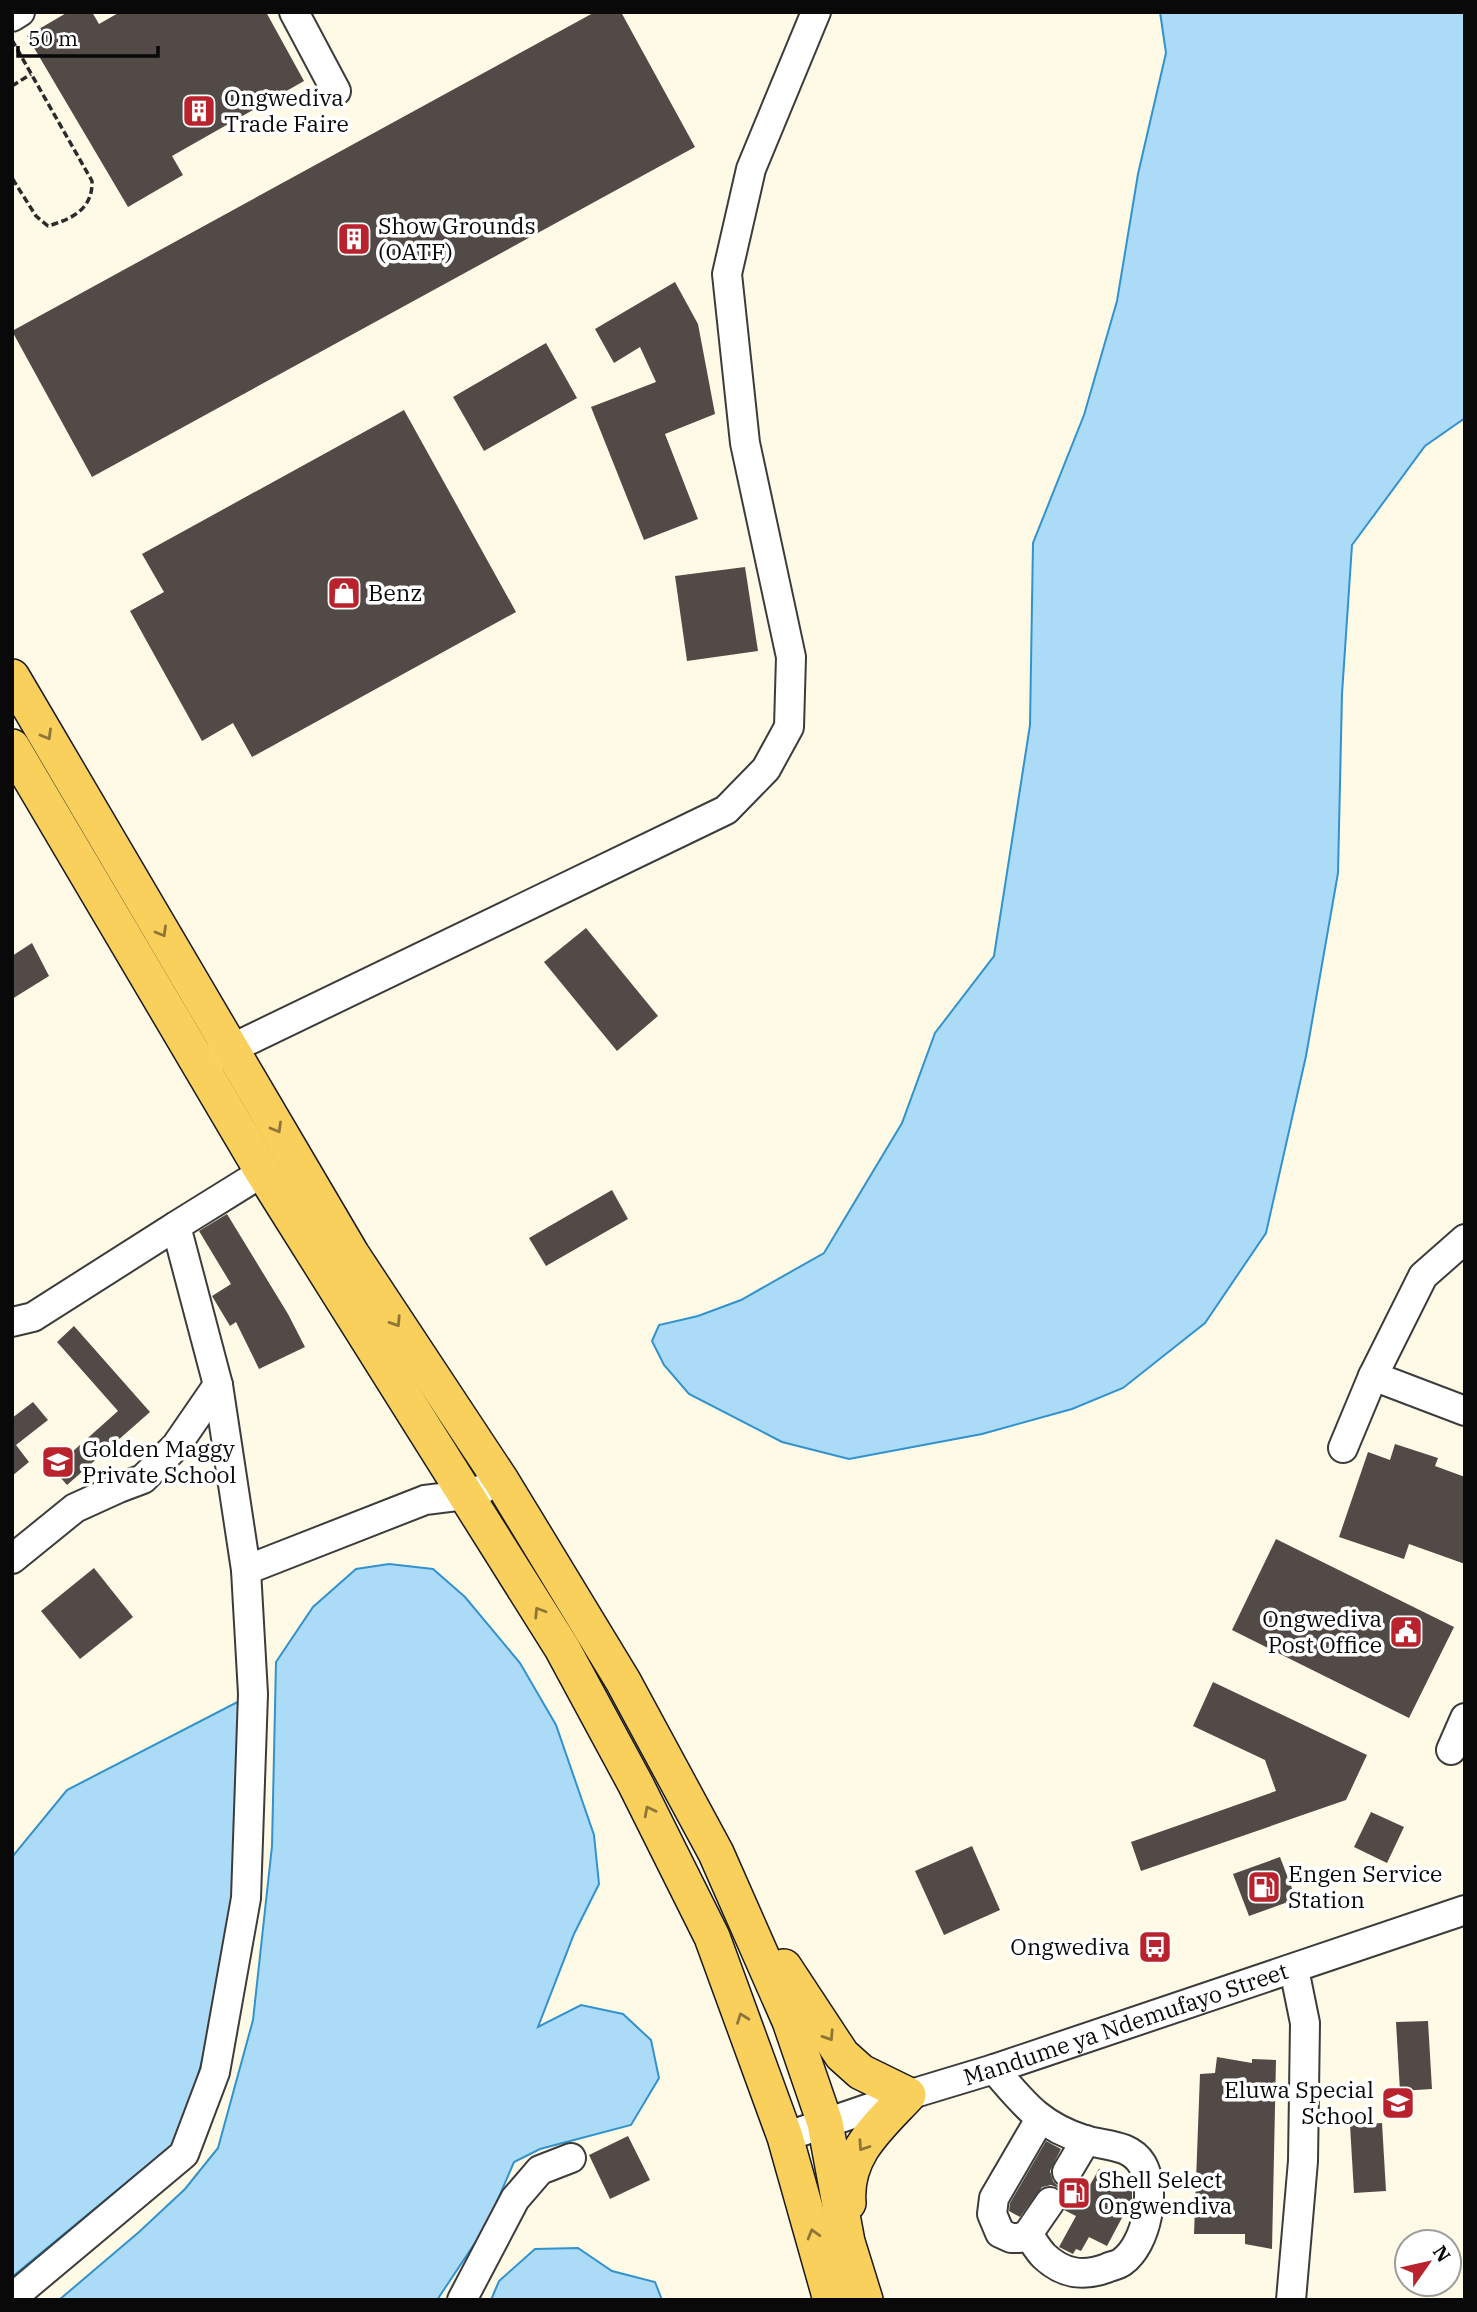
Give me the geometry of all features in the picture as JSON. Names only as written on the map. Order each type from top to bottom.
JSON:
[{"type":"main road","points":[[12,677],[352,1255],[502,1482],[623,1681],[716,1853],[787,1972],[842,2055],[861,2072],[908,2095],[871,2135],[853,2161],[848,2198],[856,2266]]},
{"type":"main road","points":[[12,747],[263,1172],[562,1648],[635,1783],[712,1937],[785,2137],[831,2300]]},
{"type":"main road","points":[[716,1853],[790,2021],[825,2123],[847,2242],[865,2300]]},
{"type":"street","points":[[12,17],[20,12]]},
{"type":"street","points":[[294,12],[336,91]]},
{"type":"street","points":[[199,1063],[726,810],[766,769],[789,727],[791,657],[745,443],[727,274],[751,169],[816,12]]},
{"type":"street","points":[[12,1322],[33,1317],[263,1172]]},
{"type":"street","points":[[12,2298],[184,2154],[215,2072],[246,1898],[253,1694],[246,1570],[218,1385],[176,1226]]},
{"type":"street","points":[[1343,1448],[1373,1376],[1423,1276],[1465,1239]]},
{"type":"street","points":[[1373,1376],[1465,1410]]},
{"type":"street","points":[[12,1559],[75,1508],[143,1479],[176,1446],[218,1385]]},
{"type":"street","points":[[246,1570],[425,1500],[465,1494],[502,1482]]},
{"type":"street","points":[[1451,1750],[1465,1718]]},
{"type":"street","name":"Mandume ya Ndemufayo Street","points":[[785,2137],[1465,1910]]},
{"type":"street","points":[[1291,2300],[1303,2161],[1304,2023],[1294,1969]]},
{"type":"street","points":[[994,2069],[1040,2119],[1086,2140],[1129,2151],[1141,2163],[1150,2186],[1147,2216],[1136,2245],[1122,2262],[1082,2275],[1060,2268],[1043,2255],[1028,2234]]},
{"type":"street","points":[[1040,2119],[995,2198],[992,2214],[1000,2232],[1011,2238],[1020,2238],[1028,2234],[1050,2202]]},
{"type":"street","points":[[1067,2172],[1086,2140]]},
{"type":"street","points":[[462,2300],[515,2199],[540,2170],[571,2158]]},
{"type":"path","points":[[12,40],[92,181],[92,194],[84,208],[66,221],[48,226],[36,216],[12,178]]},
{"type":"path","points":[[12,86],[31,74]]},
{"type":"water","points":[[1160,12],[1465,12],[1465,418],[1425,446],[1352,545],[1342,694],[1338,873],[1306,1056],[1266,1233],[1205,1323],[1123,1388],[1072,1409],[982,1434],[849,1459],[782,1442],[689,1394],[664,1365],[652,1341],[659,1325],[698,1316],[741,1300],[824,1253],[902,1123],[935,1033],[994,956],[1030,725],[1033,543],[1084,415],[1117,301],[1138,174],[1166,53]]},
{"type":"water","points":[[389,1564],[433,1569],[465,1597],[520,1663],[556,1725],[594,1835],[599,1884],[574,1934],[538,2027],[581,2005],[623,2014],[651,2040],[659,2078],[631,2125],[540,2149],[514,2162],[487,2225],[437,2300],[59,2300],[185,2189],[218,2148],[253,2020],[272,1846],[276,1662],[313,1607],[356,1569]]},
{"type":"water","points":[[253,1694],[246,1898],[196,2083],[196,2125],[12,2277],[12,1857],[67,1790]]},
{"type":"water","points":[[578,2248],[612,2271],[655,2282],[662,2300],[491,2300],[499,2281],[535,2249]]},
{"type":"building","name":"Ongwediva Trade Faire","points":[[68,12],[92,12],[99,24],[120,12],[266,12],[304,81],[172,156],[183,175],[128,207],[27,36]]},
{"type":"building","name":"Show Grounds (OATF)","points":[[595,12],[621,12],[695,147],[92,477],[12,331]]},
{"type":"building","points":[[675,282],[698,324],[715,414],[665,434],[698,519],[644,540],[591,407],[656,382],[640,347],[614,363],[595,329]]},
{"type":"building","points":[[546,343],[577,398],[484,451],[453,397]]},
{"type":"building","points":[[404,410],[516,612],[252,757],[233,723],[202,741],[130,611],[164,592],[142,554]]},
{"type":"building","points":[[745,567],[758,651],[687,661],[675,576]]},
{"type":"building","points":[[586,928],[658,1016],[617,1051],[544,962]]},
{"type":"building","points":[[32,943],[49,976],[12,999],[12,956]]},
{"type":"building","points":[[612,1190],[628,1219],[546,1266],[529,1238]]},
{"type":"building","points":[[227,1214],[305,1347],[259,1369],[236,1322],[230,1326],[212,1296],[231,1284],[199,1231]]},
{"type":"building","points":[[74,1326],[150,1412],[67,1485],[53,1469],[118,1411],[57,1342]]},
{"type":"building","points":[[33,1402],[48,1420],[16,1445],[29,1462],[12,1476],[12,1418]]},
{"type":"building","points":[[1395,1444],[1438,1458],[1435,1466],[1465,1477],[1465,1564],[1409,1544],[1404,1559],[1339,1537],[1368,1452],[1390,1460]]},
{"type":"building","points":[[1276,1539],[1454,1627],[1409,1718],[1232,1630]]},
{"type":"building","points":[[94,1568],[133,1617],[80,1659],[41,1611]]},
{"type":"building","points":[[1213,1682],[1367,1755],[1346,1800],[1141,1871],[1131,1842],[1276,1791],[1265,1760],[1193,1726]]},
{"type":"building","points":[[1371,1812],[1404,1827],[1387,1863],[1354,1847]]},
{"type":"building","points":[[972,1846],[1000,1910],[944,1935],[915,1871]]},
{"type":"building","name":"Engen Service Station","points":[[1280,1857],[1296,1899],[1249,1916],[1233,1874]]},
{"type":"building","points":[[1428,2021],[1432,2089],[1400,2091],[1396,2022]]},
{"type":"building","points":[[1217,2057],[1252,2063],[1252,2059],[1276,2060],[1272,2249],[1245,2244],[1245,2234],[1194,2234],[1200,2074],[1215,2073]]},
{"type":"building","points":[[1382,2123],[1386,2191],[1354,2193],[1350,2125]]},
{"type":"building","points":[[628,2136],[650,2180],[610,2199],[589,2155]]},
{"type":"building","name":"Shell Select Ongwendiva","points":[[1046,2141],[1061,2149],[1050,2171],[1053,2181],[1059,2187],[1074,2187],[1082,2180],[1090,2185],[1099,2169],[1132,2186],[1132,2199],[1107,2246],[1089,2237],[1081,2251],[1076,2249],[1073,2254],[1059,2247],[1076,2216],[1064,2210],[1067,2203],[1065,2195],[1059,2188],[1051,2185],[1042,2187],[1020,2217],[1009,2211],[1010,2203]]},
{"type":"place","name":"Ongwediva Trade Faire","points":[[199,111]]},
{"type":"place","name":"Show Grounds (OATF)","points":[[354,239]]},
{"type":"place","name":"Benz","points":[[344,593]]},
{"type":"place","name":"Golden Maggy Private School","points":[[58,1462]]},
{"type":"place","name":"Ongwediva Post Office","points":[[1406,1632]]},
{"type":"place","name":"Engen Service Station","points":[[1264,1887]]},
{"type":"place","name":"Ongwediva","points":[[1155,1947]]},
{"type":"place","name":"Eluwa Special School","points":[[1398,2103]]},
{"type":"place","name":"Shell Select Ongwendiva","points":[[1074,2193]]}]
